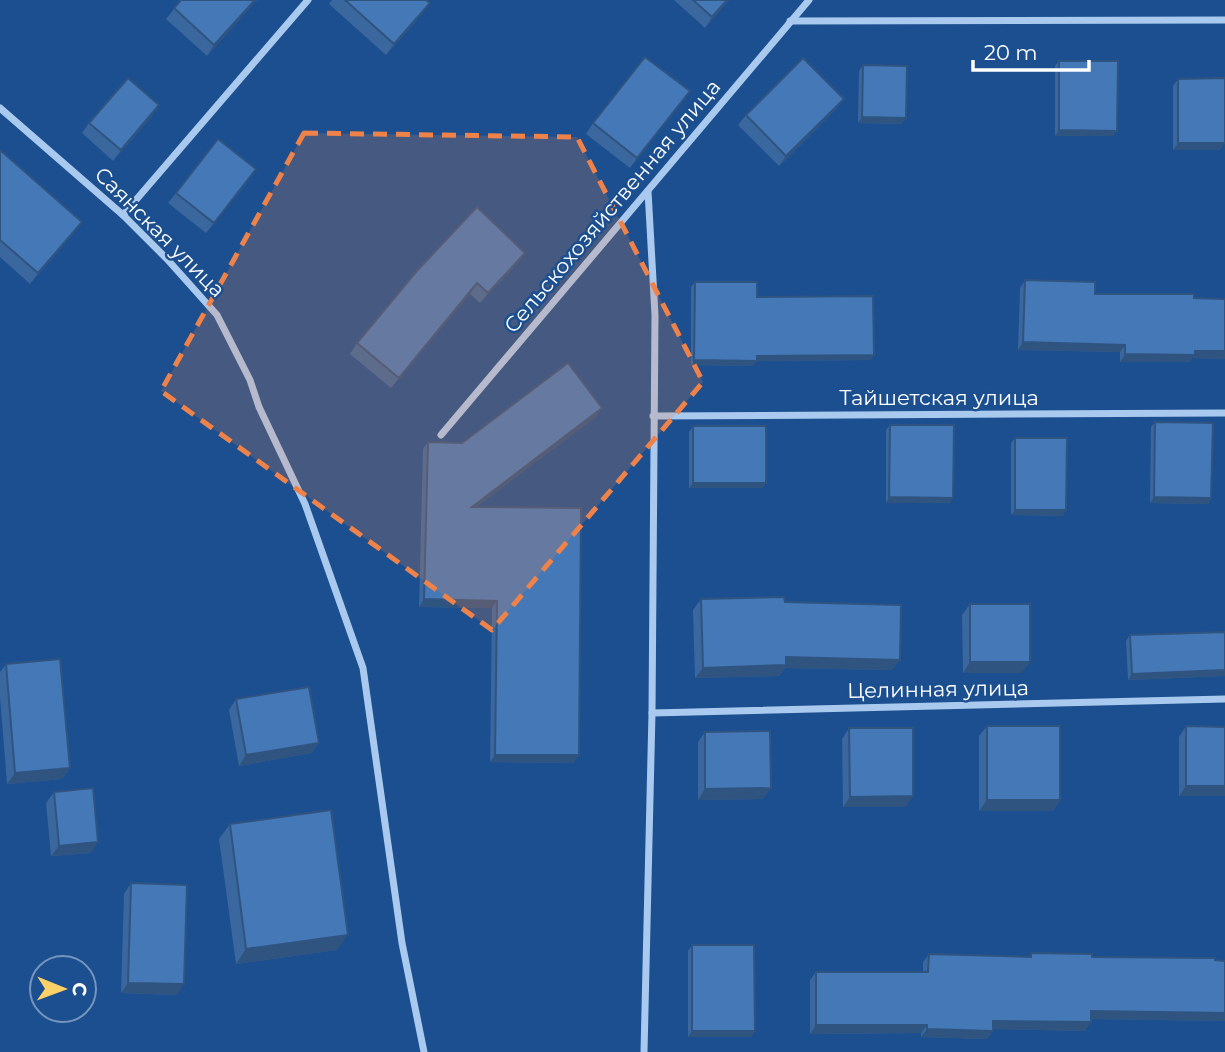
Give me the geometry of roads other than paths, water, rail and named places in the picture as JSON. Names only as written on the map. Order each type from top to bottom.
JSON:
[{"type":"street","points":[[123,215],[309,0]]},
{"type":"street","name":"Сельскохозяйственная улица","points":[[441,435],[809,0]]},
{"type":"street","points":[[790,21],[1225,20]]},
{"type":"street","name":"Саянская улица","points":[[0,108],[123,215],[167,259],[217,314],[250,380],[259,407],[304,504],[363,668],[402,943],[424,1052]]},
{"type":"street","points":[[644,1052],[652,713],[655,315],[648,191]]},
{"type":"street","name":"Тайшетская улица","points":[[653,416],[1225,413]]},
{"type":"street","name":"Целинная улица","points":[[652,713],[1225,699]]}]
